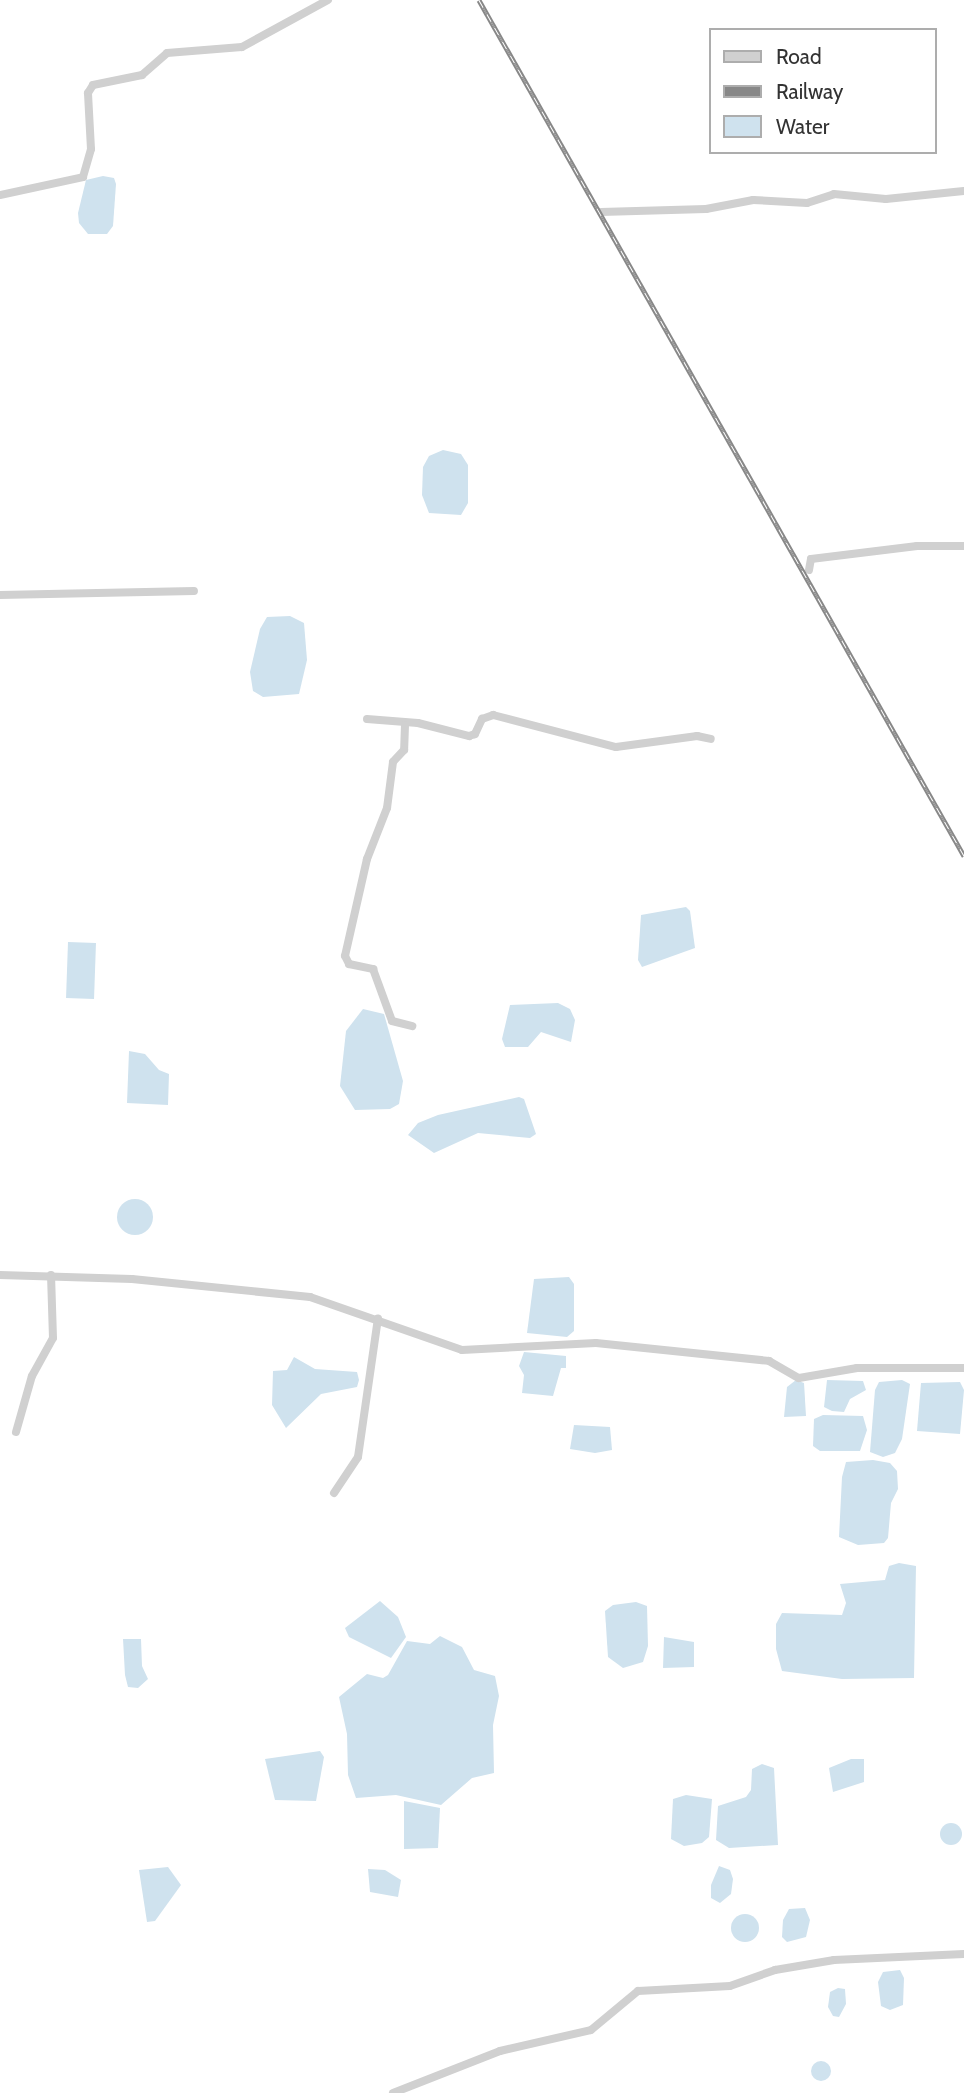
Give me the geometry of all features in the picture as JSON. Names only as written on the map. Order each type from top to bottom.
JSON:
[{"type":"street","points":[[0,195],[83,177],[91,149],[88,93],[93,85],[142,75],[167,53],[242,47],[328,0]]},
{"type":"street","points":[[601,212],[706,209],[753,200],[807,203],[834,194],[886,200],[964,191]]},
{"type":"street","points":[[809,570],[811,559],[917,546],[964,546]]},
{"type":"street","points":[[0,595],[194,591]]},
{"type":"street","points":[[367,719],[405,725],[418,723],[469,736],[475,734],[482,719],[493,715],[616,747],[697,736],[711,739]]},
{"type":"street","points":[[405,725],[404,750],[393,762],[387,808],[367,859],[345,956],[349,964],[373,969],[392,1021],[412,1026]]},
{"type":"street","points":[[0,1275],[51,1275],[250,1289],[310,1297],[378,1318],[463,1350],[596,1343],[769,1361],[799,1378],[857,1368],[964,1368]]},
{"type":"street","points":[[16,1432],[32,1376],[53,1338],[51,1275]]},
{"type":"street","points":[[334,1493],[358,1457],[378,1318]]},
{"type":"street","points":[[393,2093],[499,2051],[591,2030],[638,1991],[730,1986],[775,1970],[834,1960],[964,1954]]},
{"type":"water","points":[[103,176],[114,178],[116,184],[113,226],[107,234],[88,234],[79,223],[78,213],[86,180]]},
{"type":"water","points":[[443,450],[461,454],[468,465],[468,503],[461,515],[429,513],[422,495],[423,467],[429,456]]},
{"type":"water","points":[[290,616],[304,623],[307,660],[299,694],[263,697],[253,691],[250,672],[260,629],[267,617]]},
{"type":"water","points":[[686,907],[690,911],[695,948],[642,967],[638,960],[641,915]]},
{"type":"water","points":[[68,942],[96,943],[94,999],[66,998]]},
{"type":"water","points":[[558,1003],[570,1009],[575,1020],[571,1042],[541,1032],[528,1047],[505,1047],[502,1039],[510,1005]]},
{"type":"water","points":[[363,1009],[384,1014],[403,1081],[399,1104],[390,1109],[355,1110],[340,1086],[346,1031]]},
{"type":"water","points":[[129,1051],[145,1054],[159,1070],[169,1074],[168,1105],[127,1103]]},
{"type":"water","points":[[519,1097],[524,1099],[536,1134],[530,1138],[478,1133],[434,1153],[408,1135],[418,1123],[438,1115]]},
{"type":"water","points":[[135,1199],[148,1204],[153,1217],[148,1230],[135,1235],[122,1230],[117,1217],[122,1204]]},
{"type":"water","points":[[569,1277],[574,1284],[574,1331],[567,1337],[527,1333],[534,1279]]},
{"type":"water","points":[[524,1352],[566,1356],[566,1368],[561,1368],[553,1396],[522,1393],[524,1375],[519,1366]]},
{"type":"water","points":[[294,1357],[315,1369],[357,1372],[359,1380],[357,1387],[321,1394],[286,1428],[272,1405],[273,1371],[287,1370]]},
{"type":"water","points":[[796,1380],[804,1383],[806,1416],[784,1417],[787,1387]]},
{"type":"water","points":[[827,1380],[863,1381],[866,1390],[850,1399],[844,1412],[832,1411],[824,1407]]},
{"type":"water","points":[[902,1380],[910,1384],[902,1439],[895,1453],[883,1457],[870,1452],[875,1390],[879,1382]]},
{"type":"water","points":[[960,1382],[964,1390],[960,1434],[917,1431],[921,1383]]},
{"type":"water","points":[[823,1415],[863,1416],[867,1430],[860,1451],[820,1451],[813,1446],[814,1419]]},
{"type":"water","points":[[574,1425],[610,1427],[612,1450],[595,1453],[570,1449]]},
{"type":"water","points":[[873,1460],[890,1463],[897,1471],[898,1489],[891,1503],[888,1538],[884,1543],[858,1545],[839,1537],[842,1477],[846,1462]]},
{"type":"water","points":[[899,1563],[916,1566],[914,1678],[842,1679],[782,1671],[776,1649],[776,1624],[782,1613],[842,1615],[846,1603],[840,1584],[885,1580],[889,1566]]},
{"type":"water","points":[[380,1601],[398,1617],[406,1637],[391,1658],[349,1637],[345,1628]]},
{"type":"water","points":[[636,1602],[647,1606],[648,1646],[643,1662],[623,1668],[608,1657],[605,1611],[613,1605]]},
{"type":"water","points":[[440,1636],[462,1647],[474,1670],[495,1676],[499,1696],[493,1725],[494,1773],[472,1778],[441,1805],[396,1795],[356,1798],[348,1775],[347,1734],[339,1697],[367,1674],[383,1678],[388,1675],[407,1641],[430,1644]]},
{"type":"water","points":[[664,1637],[694,1642],[694,1667],[663,1668]]},
{"type":"water","points":[[123,1639],[141,1639],[142,1666],[148,1679],[138,1688],[128,1687]]},
{"type":"water","points":[[320,1751],[324,1757],[316,1801],[275,1800],[265,1759]]},
{"type":"water","points":[[851,1759],[864,1759],[864,1782],[833,1792],[829,1768]]},
{"type":"water","points":[[762,1764],[774,1768],[778,1845],[729,1848],[716,1840],[718,1806],[746,1797],[751,1790],[752,1769]]},
{"type":"water","points":[[686,1795],[712,1799],[709,1837],[702,1843],[684,1846],[671,1839],[673,1799]]},
{"type":"water","points":[[404,1801],[440,1808],[438,1848],[404,1849]]},
{"type":"water","points":[[951,1823],[959,1826],[962,1834],[959,1842],[951,1845],[943,1842],[940,1834],[943,1826]]},
{"type":"water","points":[[719,1866],[730,1870],[733,1879],[731,1894],[720,1903],[711,1898],[711,1885]]},
{"type":"water","points":[[168,1867],[181,1885],[155,1921],[147,1922],[139,1870]]},
{"type":"water","points":[[368,1869],[385,1870],[401,1880],[398,1897],[370,1892]]},
{"type":"water","points":[[805,1908],[810,1920],[806,1937],[787,1942],[782,1937],[783,1920],[789,1909]]},
{"type":"water","points":[[745,1914],[755,1918],[759,1928],[755,1938],[745,1942],[735,1938],[731,1928],[735,1918]]},
{"type":"water","points":[[900,1970],[904,1978],[903,2005],[890,2010],[881,2006],[878,1982],[883,1972]]},
{"type":"water","points":[[838,1988],[845,1989],[846,2004],[839,2017],[833,2016],[828,2007],[830,1992]]},
{"type":"water","points":[[817,2061],[825,2061],[831,2071],[825,2081],[817,2081],[811,2075],[811,2067]]},
{"type":"railway","points":[[479,0],[964,856]]}]
